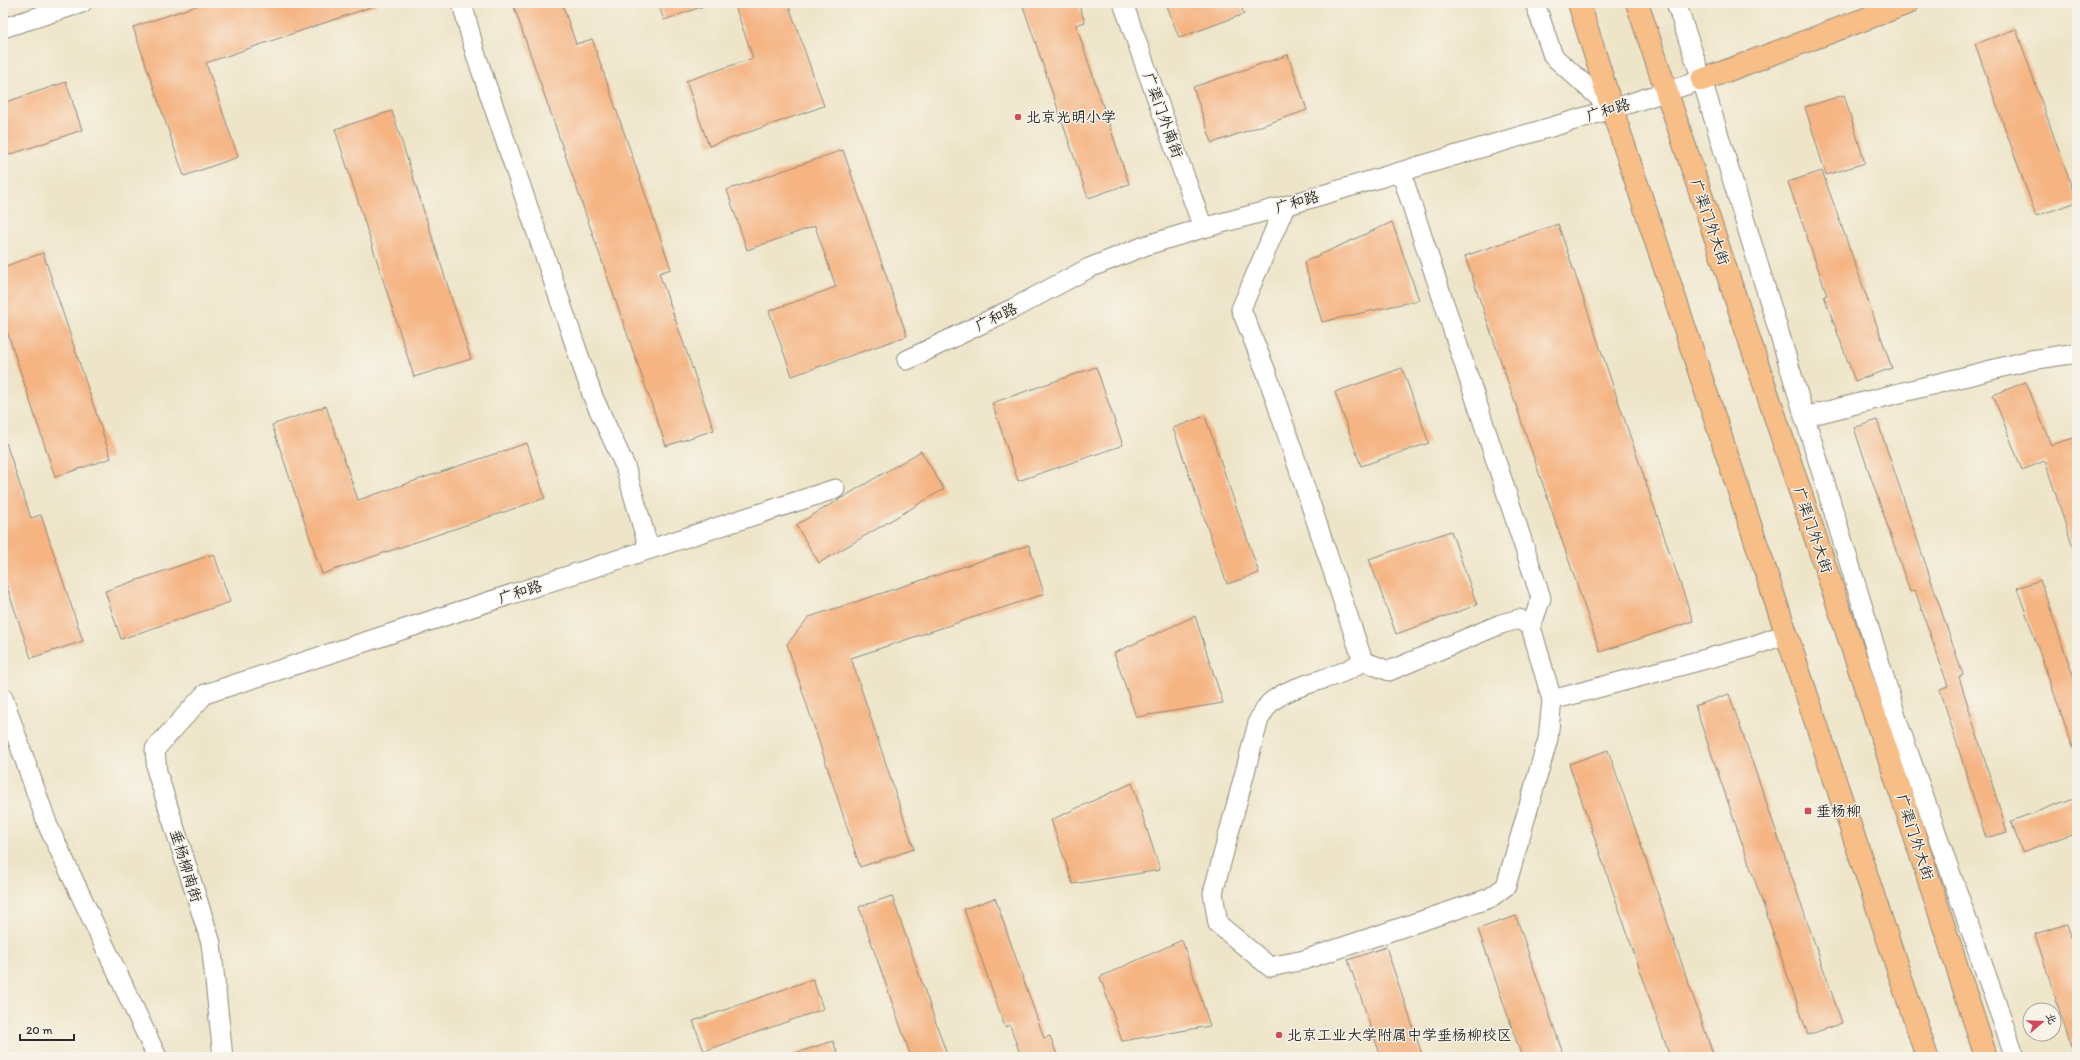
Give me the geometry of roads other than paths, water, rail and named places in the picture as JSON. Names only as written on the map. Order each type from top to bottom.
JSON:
[{"type":"main road","points":[[1579,3],[1612,109],[1927,1057]]},
{"type":"main road","name":"广渠门外大街","points":[[1637,3],[1902,796],[1986,1057]]},
{"type":"main road","points":[[1702,80],[1908,3]]},
{"type":"street","points":[[3,28],[82,3]]},
{"type":"street","points":[[462,3],[478,60],[593,397],[626,466],[649,550]]},
{"type":"street","name":"广渠门外南街","points":[[1123,3],[1203,228]]},
{"type":"street","points":[[1535,3],[1553,56],[1612,109]]},
{"type":"street","name":"广渠门外大街","points":[[1676,3],[1702,80],[1899,726],[2014,1057]]},
{"type":"street","name":"广和路","points":[[907,360],[1014,308],[1089,268],[1147,245],[1401,172],[1612,109],[1702,80]]},
{"type":"street","points":[[1363,661],[1350,670],[1283,694],[1270,703],[1259,720],[1213,893],[1218,924],[1270,967],[1304,960],[1490,898],[1506,886],[1548,739],[1552,700],[1531,627],[1541,598],[1401,172]]},
{"type":"street","points":[[1285,206],[1241,308],[1267,374],[1363,661]]},
{"type":"street","points":[[1804,417],[2031,360],[2077,353]]},
{"type":"street","name":"广和路","points":[[205,694],[835,489]]},
{"type":"street","points":[[1363,661],[1389,671],[1501,624],[1519,619],[1531,627]]},
{"type":"street","points":[[1552,700],[1747,648],[1786,634]]},
{"type":"street","name":"垂杨柳南街","points":[[205,694],[155,749],[157,772],[210,943],[223,1057]]},
{"type":"street","points":[[3,698],[48,826],[157,1057]]},
{"type":"place","name":"北京光明小学","points":[[1018,117]]},
{"type":"place","name":"垂杨柳","points":[[1808,811]]},
{"type":"place","name":"北京工业大学附属中学垂杨柳校区","points":[[1279,1035]]}]
